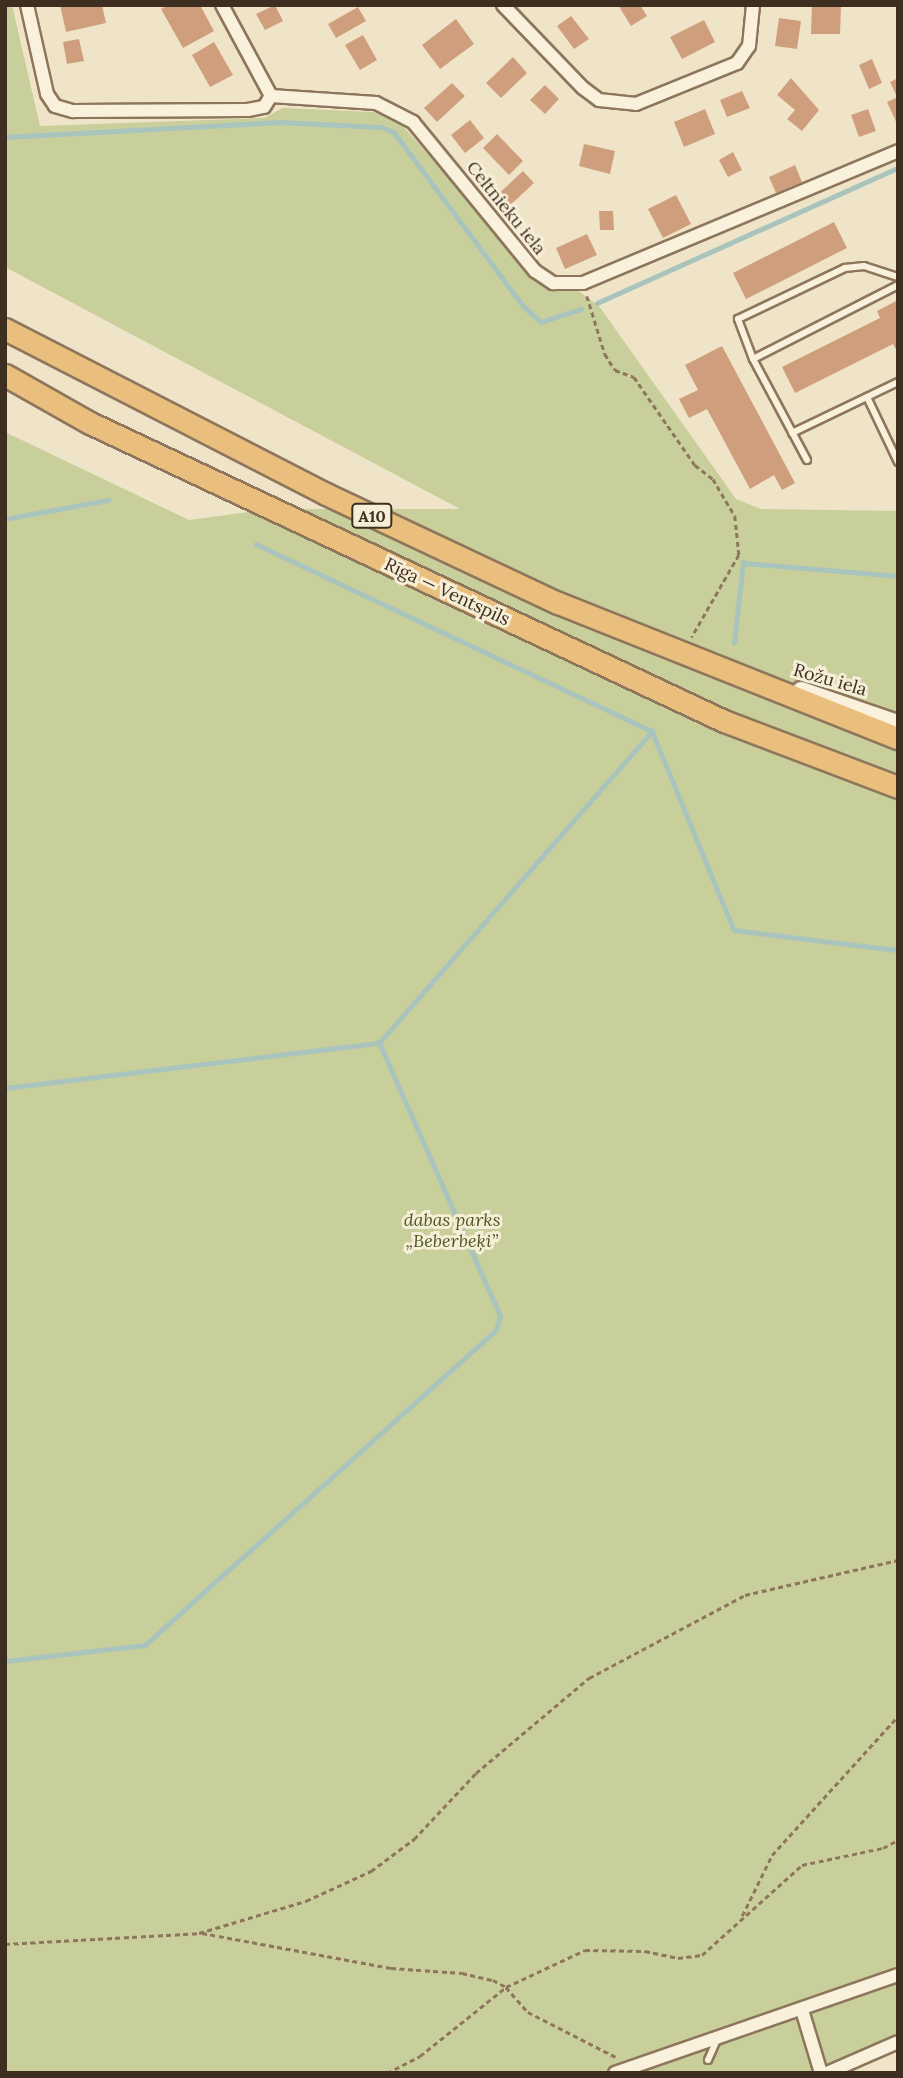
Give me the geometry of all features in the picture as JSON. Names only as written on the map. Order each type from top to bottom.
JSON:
[{"type":"highway","name":"A10","points":[[5,329],[326,494],[558,603],[898,738]]},
{"type":"highway","name":"Rīga — Ventspils","points":[[5,375],[102,428],[711,715],[898,788]]},
{"type":"street","points":[[27,5],[47,94],[55,106],[73,111],[248,110],[264,107],[271,96],[222,5]]},
{"type":"street","points":[[503,5],[583,88],[599,100],[636,104],[671,93],[737,62],[749,46],[753,5]]},
{"type":"street","name":"Celtnieku iela","points":[[271,96],[376,103],[413,122],[535,271],[553,283],[583,283],[898,151]]},
{"type":"street","name":"Rožu iela","points":[[749,680],[849,704],[898,723]]},
{"type":"street","points":[[615,2073],[898,1975]]},
{"type":"street","points":[[802,2010],[821,2073]]},
{"type":"street","points":[[827,2073],[898,2042]]},
{"type":"lane","points":[[807,460],[753,359],[738,319],[845,268],[864,266],[898,277]]},
{"type":"lane","points":[[753,359],[898,285]]},
{"type":"lane","points":[[792,433],[898,382]]},
{"type":"lane","points":[[867,397],[898,461]]},
{"type":"lane","points":[[708,2060],[718,2038]]},
{"type":"path","points":[[583,283],[615,370],[634,377],[695,465],[713,479],[735,516],[739,555],[681,653]]},
{"type":"path","points":[[199,1933],[306,1900],[371,1871],[414,1839],[476,1773],[589,1678],[746,1595],[898,1560]]},
{"type":"path","points":[[740,1919],[772,1856],[898,1716]]},
{"type":"path","points":[[387,2073],[420,2056],[506,1987],[585,1950],[645,1951],[678,1958],[702,1955],[802,1865],[871,1851],[898,1839]]},
{"type":"path","points":[[5,1944],[199,1933],[391,1968],[462,1973],[506,1987],[528,2012],[637,2065]]},
{"type":"green space","name":"dabas parks „Beberbeķi”","points":[[5,5],[12,5],[40,126],[264,118],[283,108],[374,112],[403,126],[542,286],[577,290],[599,306],[736,499],[761,509],[898,511],[898,2042],[827,2073],[5,2073],[5,432],[189,520],[270,509],[460,509],[5,267]]},
{"type":"building","points":[[60,5],[102,5],[106,23],[66,32]]},
{"type":"building","points":[[168,5],[200,5],[214,31],[183,48],[161,9]]},
{"type":"building","points":[[275,5],[283,21],[265,30],[256,14]]},
{"type":"building","points":[[618,5],[640,5],[647,16],[631,26]]},
{"type":"building","points":[[812,5],[841,5],[840,34],[811,34]]},
{"type":"building","points":[[358,7],[366,21],[336,38],[328,24]]},
{"type":"building","points":[[571,16],[589,39],[574,49],[557,26]]},
{"type":"building","points":[[779,18],[801,21],[797,49],[775,46]]},
{"type":"building","points":[[456,19],[474,44],[440,69],[422,45]]},
{"type":"building","points":[[704,20],[715,42],[682,59],[670,37]]},
{"type":"building","points":[[363,35],[377,60],[360,70],[345,45]]},
{"type":"building","points":[[79,39],[84,61],[67,64],[63,42]]},
{"type":"building","points":[[214,42],[233,75],[210,87],[192,55]]},
{"type":"building","points":[[513,57],[527,73],[501,98],[486,83]]},
{"type":"building","points":[[872,59],[882,83],[869,89],[859,65]]},
{"type":"building","points":[[791,78],[819,110],[802,131],[787,119],[795,110],[777,95]]},
{"type":"building","points":[[898,78],[898,94],[896,95],[890,82]]},
{"type":"building","points":[[452,83],[465,96],[437,122],[424,108]]},
{"type":"building","points":[[545,85],[559,99],[545,114],[530,100]]},
{"type":"building","points":[[742,91],[750,108],[727,117],[720,100]]},
{"type":"building","points":[[898,97],[898,126],[887,102]]},
{"type":"building","points":[[705,109],[715,134],[684,147],[674,122]]},
{"type":"building","points":[[868,109],[876,131],[859,137],[851,115]]},
{"type":"building","points":[[470,120],[484,138],[465,153],[451,135]]},
{"type":"building","points":[[497,134],[523,161],[509,175],[483,148]]},
{"type":"building","points":[[584,144],[615,151],[610,174],[579,166]]},
{"type":"building","points":[[733,152],[742,170],[728,177],[719,160]]},
{"type":"building","points":[[795,165],[802,182],[776,193],[769,177]]},
{"type":"building","points":[[523,171],[534,183],[504,211],[493,199]]},
{"type":"building","points":[[676,195],[691,224],[663,238],[648,209]]},
{"type":"building","points":[[599,211],[613,211],[614,230],[600,230]]},
{"type":"building","points":[[834,222],[847,248],[746,299],[733,273]]},
{"type":"building","points":[[587,234],[597,255],[565,269],[556,248]]},
{"type":"building","points":[[898,300],[898,353],[893,344],[795,393],[782,367],[880,318],[877,311]]},
{"type":"building","points":[[722,346],[795,483],[782,490],[774,475],[750,489],[707,409],[689,418],[679,399],[698,390],[685,365]]},
{"type":"waterway","points":[[5,137],[279,122],[381,127],[394,132],[524,307],[541,322],[581,309]]},
{"type":"waterway","points":[[597,303],[898,168]]},
{"type":"waterway","points":[[5,519],[108,500]]},
{"type":"waterway","points":[[256,544],[652,731],[734,930],[898,950]]},
{"type":"waterway","points":[[734,643],[743,563],[898,576]]},
{"type":"waterway","points":[[5,1088],[379,1043],[652,731]]},
{"type":"waterway","points":[[5,1661],[145,1645],[496,1330],[500,1316],[379,1043]]}]
